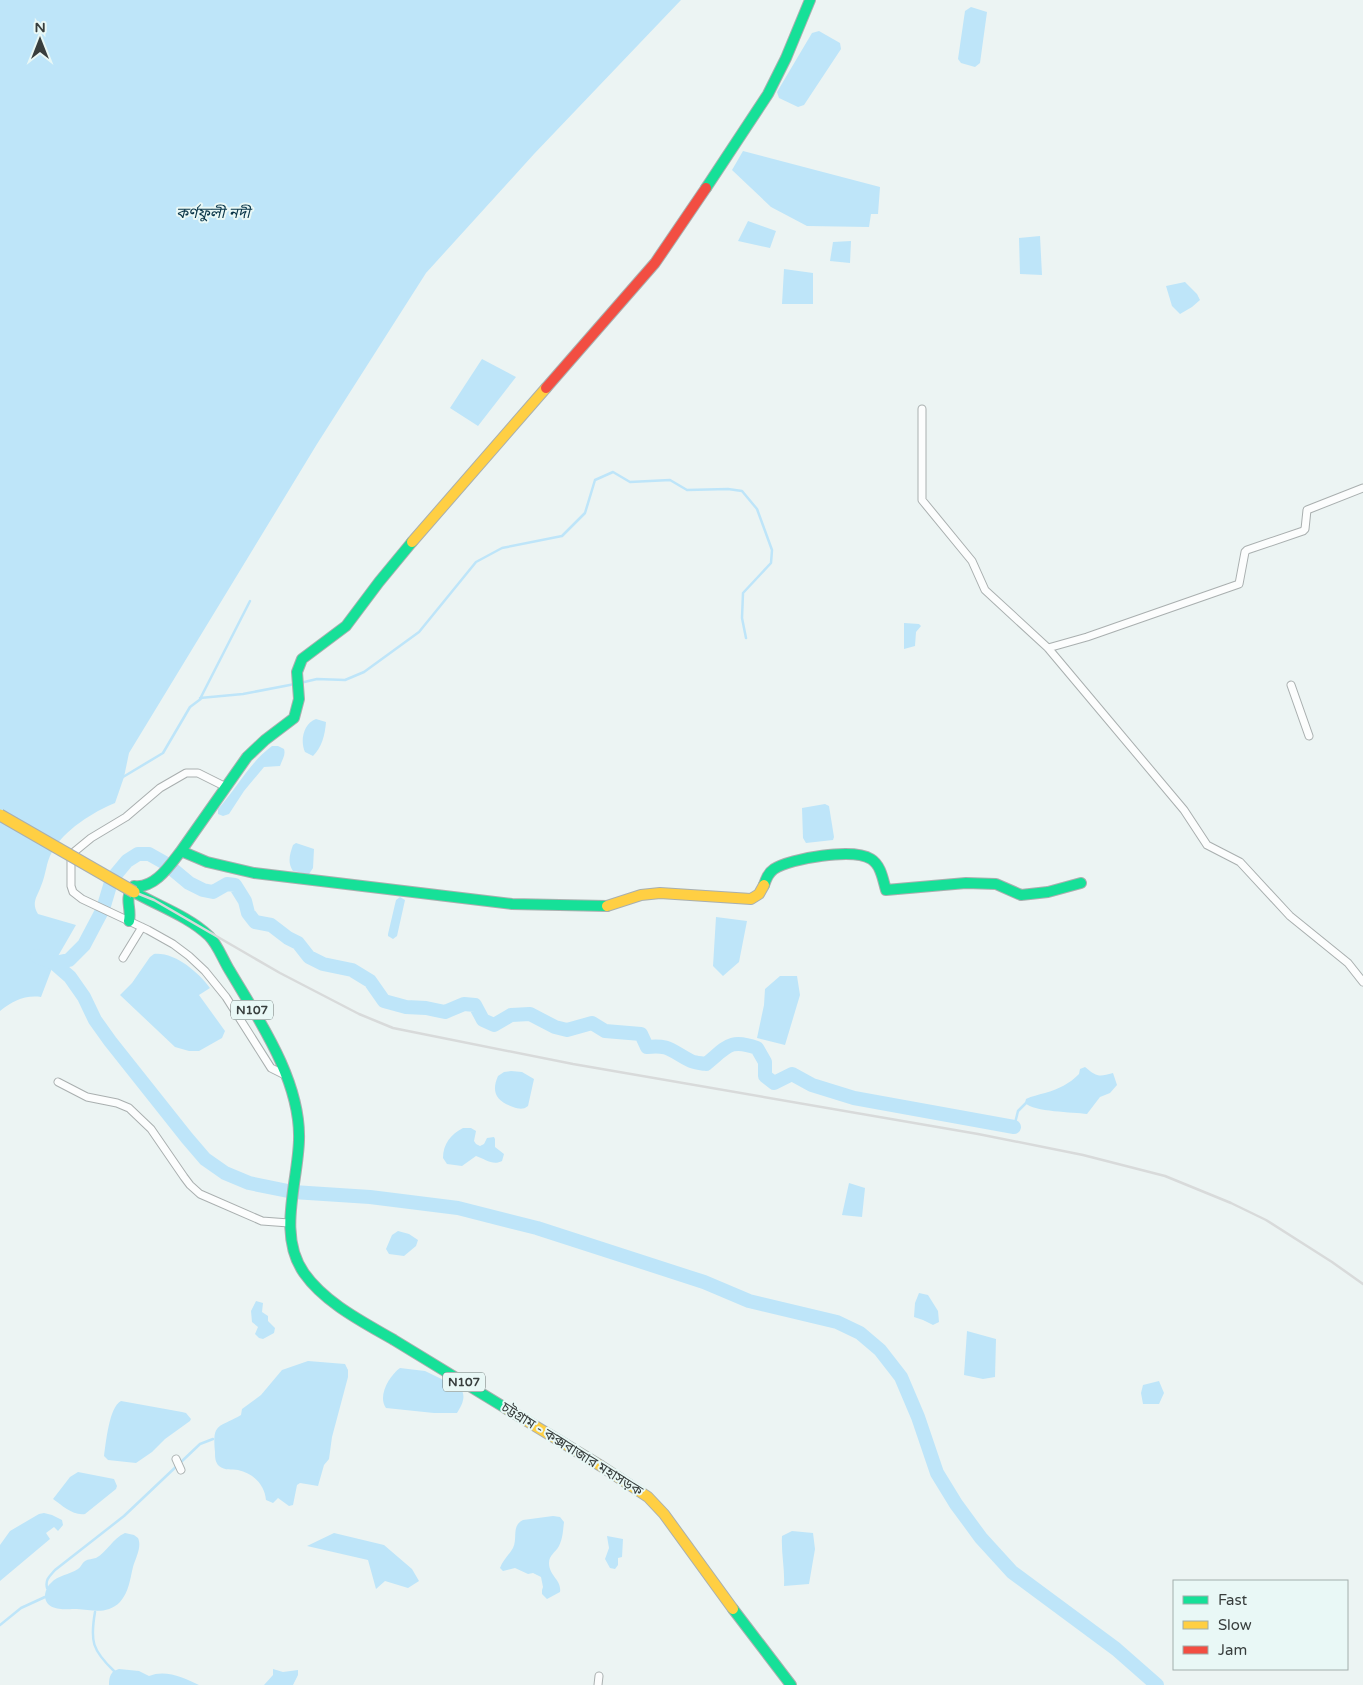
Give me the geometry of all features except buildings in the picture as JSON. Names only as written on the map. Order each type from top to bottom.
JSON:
[{"type":"main road","points":[[129,921],[130,910],[126,900],[129,891],[134,886],[143,888],[160,874],[177,855],[254,749],[294,718],[299,699],[297,672],[302,659],[346,626],[378,582],[428,523],[655,263],[768,94],[786,58],[810,0]]},
{"type":"main road","name":"N107","points":[[0,815],[211,937],[285,1075],[298,1119],[299,1140],[290,1218]]},
{"type":"main road","points":[[177,855],[254,873],[512,904],[611,906],[641,895],[660,893],[751,899],[760,895],[768,874],[785,863],[812,858],[858,855],[867,856],[877,864],[886,890],[966,883],[996,884],[1021,895],[1048,892],[1081,882]]},
{"type":"main road","name":"চট্টগ্রাম - কক্সবাজার মহাসড়ক","points":[[290,1218],[292,1246],[300,1268],[306,1277],[325,1296],[355,1317],[496,1401],[640,1491],[656,1504],[788,1684]]},
{"type":"street","points":[[922,409],[922,500],[972,561],[985,590],[1048,648],[1184,810],[1207,845],[1240,862],[1290,916],[1348,963],[1363,982]]},
{"type":"street","points":[[1048,648],[1087,637],[1239,584],[1247,550],[1304,531],[1307,510],[1363,488]]},
{"type":"street","points":[[1291,685],[1309,736]]},
{"type":"street","points":[[226,787],[198,773],[186,773],[160,788],[132,813],[100,831],[74,852],[71,858],[71,886],[77,896],[142,927],[182,951],[205,971],[237,1012],[271,1068],[285,1075]]},
{"type":"street","points":[[123,958],[142,927]]},
{"type":"street","points":[[58,1082],[87,1097],[117,1103],[129,1108],[151,1129],[184,1177],[200,1194],[262,1221],[290,1218]]},
{"type":"street","points":[[176,1459],[181,1470]]},
{"type":"street","points":[[598,1685],[599,1676]]},
{"type":"water","name":"কর্ণফুলী নদী","points":[[0,0],[681,0],[534,154],[426,273],[317,444],[129,753],[124,777],[115,803],[98,811],[71,829],[52,852],[48,860],[43,882],[35,900],[35,907],[38,914],[76,925],[54,963],[41,997],[29,997],[19,1000],[0,1011]]},
{"type":"water","points":[[971,7],[987,12],[980,63],[975,67],[961,63],[958,59],[965,11]]},
{"type":"water","points":[[819,31],[840,43],[841,49],[804,105],[798,107],[779,98],[777,92],[812,33]]},
{"type":"water","points":[[743,151],[880,187],[878,214],[871,214],[869,227],[807,226],[771,207],[732,170]]},
{"type":"water","points":[[748,221],[776,231],[770,248],[738,241]]},
{"type":"water","points":[[1040,236],[1042,275],[1020,274],[1019,238]]},
{"type":"water","points":[[851,241],[850,263],[830,261],[833,242]]},
{"type":"water","points":[[784,269],[813,273],[813,304],[782,304]]},
{"type":"water","points":[[1185,282],[1197,294],[1200,300],[1180,314],[1172,306],[1166,286]]},
{"type":"water","points":[[482,359],[516,377],[478,426],[450,408]]},
{"type":"water","points":[[904,623],[919,624],[921,626],[916,632],[915,646],[904,649]]},
{"type":"water","points":[[316,719],[326,722],[325,732],[319,749],[313,756],[305,752],[303,738],[305,729]]},
{"type":"water","points":[[272,746],[284,749],[280,766],[264,767],[244,791],[229,814],[223,816],[218,814],[218,809],[250,768]]},
{"type":"water","points":[[825,804],[829,806],[833,840],[806,843],[803,838],[802,808]]},
{"type":"water","points":[[296,843],[314,849],[313,868],[309,874],[293,871],[291,868],[290,855],[293,845]]},
{"type":"water","points":[[400,897],[405,900],[397,936],[393,939],[388,934],[396,900]]},
{"type":"water","points":[[716,917],[747,921],[739,962],[723,976],[713,966]]},
{"type":"water","points":[[154,954],[170,956],[185,964],[210,988],[199,995],[225,1031],[222,1038],[199,1051],[189,1051],[175,1047],[120,995],[132,983]]},
{"type":"water","points":[[780,976],[797,976],[800,995],[785,1045],[757,1038],[764,1005],[765,989]]},
{"type":"water","points":[[1085,1067],[1098,1075],[1113,1073],[1117,1085],[1110,1093],[1100,1097],[1087,1114],[1045,1110],[1025,1103],[1026,1099],[1055,1090],[1068,1083],[1079,1074],[1080,1069]]},
{"type":"water","points":[[504,1072],[522,1072],[534,1079],[528,1106],[521,1109],[507,1105],[499,1099],[495,1091],[498,1076]]},
{"type":"water","points":[[463,1128],[471,1128],[476,1131],[474,1141],[480,1146],[484,1144],[487,1138],[494,1137],[495,1147],[504,1154],[502,1161],[492,1162],[476,1156],[462,1166],[447,1164],[443,1158],[446,1144],[451,1136]]},
{"type":"water","points":[[849,1183],[865,1188],[862,1217],[842,1215]]},
{"type":"water","points":[[398,1231],[409,1234],[418,1240],[416,1246],[404,1256],[389,1254],[386,1249],[392,1235]]},
{"type":"water","points":[[919,1293],[928,1295],[938,1311],[939,1322],[933,1325],[914,1317],[915,1303]]},
{"type":"water","points":[[256,1301],[263,1303],[262,1312],[268,1316],[268,1321],[275,1328],[274,1333],[263,1339],[255,1334],[258,1327],[252,1322],[251,1311]]},
{"type":"water","points":[[967,1331],[996,1339],[995,1377],[983,1379],[964,1375]]},
{"type":"water","points":[[308,1361],[345,1364],[348,1370],[348,1377],[332,1437],[329,1459],[324,1465],[318,1486],[300,1483],[297,1485],[293,1505],[289,1506],[278,1498],[273,1503],[266,1500],[261,1485],[249,1474],[219,1466],[215,1458],[215,1435],[219,1427],[241,1415],[242,1409],[261,1395],[282,1370]]},
{"type":"water","points":[[400,1368],[425,1371],[460,1388],[463,1397],[462,1404],[457,1413],[434,1413],[386,1408],[383,1398],[386,1386]]},
{"type":"water","points":[[1159,1381],[1164,1393],[1159,1404],[1143,1404],[1141,1393],[1143,1385]]},
{"type":"water","points":[[121,1401],[186,1413],[191,1419],[136,1463],[108,1460],[104,1456],[109,1426],[114,1410]]},
{"type":"water","points":[[78,1472],[114,1479],[117,1486],[116,1489],[85,1514],[72,1512],[53,1499],[70,1477]]},
{"type":"water","points":[[44,1513],[62,1520],[63,1525],[58,1531],[54,1527],[46,1533],[50,1539],[0,1581],[0,1545],[10,1531]]},
{"type":"water","points":[[553,1516],[560,1517],[564,1522],[560,1543],[549,1560],[551,1571],[559,1584],[560,1592],[547,1599],[542,1594],[541,1577],[515,1568],[503,1571],[500,1568],[513,1548],[516,1529],[519,1523],[523,1520]]},
{"type":"water","points":[[792,1531],[813,1533],[815,1549],[809,1584],[784,1586],[782,1536]]},
{"type":"water","points":[[125,1533],[138,1538],[139,1545],[127,1590],[120,1602],[110,1609],[99,1611],[62,1609],[49,1605],[45,1596],[46,1589],[50,1584],[57,1578],[78,1569],[85,1561],[96,1558]]},
{"type":"water","points":[[334,1533],[384,1545],[412,1569],[419,1581],[408,1588],[385,1581],[376,1589],[368,1560],[307,1546]]},
{"type":"water","points":[[607,1536],[623,1539],[622,1557],[618,1558],[618,1565],[615,1569],[610,1568],[605,1559],[609,1548]]},
{"type":"water","points":[[119,1669],[139,1671],[149,1676],[162,1673],[168,1674],[181,1677],[199,1685],[109,1685],[111,1674]]},
{"type":"water","points":[[273,1669],[283,1672],[298,1670],[298,1675],[293,1685],[264,1685],[273,1675]]},
{"type":"waterway","points":[[300,683],[317,679],[345,680],[364,672],[419,632],[476,562],[502,548],[562,536],[585,513],[595,480],[613,472],[630,482],[670,480],[687,490],[728,489],[742,491],[757,509],[772,550],[771,563],[743,593],[742,618],[746,638]]},
{"type":"waterway","points":[[201,697],[250,601]]},
{"type":"waterway","points":[[123,777],[163,753],[190,707],[202,698],[200,698],[243,694],[295,684]]},
{"type":"waterway","points":[[54,963],[69,960],[84,945],[103,909],[112,879],[127,861],[138,854],[149,854],[165,863],[189,883],[203,890],[213,892],[227,884],[235,885],[245,901],[248,913],[255,922],[271,925],[298,943],[309,957],[323,964],[352,970],[370,981],[384,1001],[406,1007],[426,1008],[445,1012],[464,1004],[475,1005],[483,1020],[494,1025],[511,1015],[530,1014],[555,1027],[567,1030],[592,1023],[605,1031],[641,1034],[647,1047],[666,1048],[693,1062],[706,1064],[729,1046],[735,1044],[748,1045],[757,1048],[765,1062],[765,1076],[774,1083],[792,1074],[812,1085],[854,1098],[1014,1127]]},
{"type":"waterway","points":[[37,956],[54,963],[70,977],[84,997],[95,1020],[110,1041],[205,1159],[225,1173],[249,1183],[293,1192],[370,1197],[458,1208],[537,1228],[704,1282],[749,1301],[837,1322],[860,1333],[880,1350],[901,1377],[918,1417],[937,1473],[956,1504],[981,1538],[1012,1572],[1116,1649],[1157,1685]]},
{"type":"waterway","points":[[1014,1127],[1018,1111],[1027,1102]]},
{"type":"waterway","points":[[47,1588],[47,1580],[55,1570],[124,1516],[200,1444],[213,1439]]},
{"type":"waterway","points":[[0,1625],[21,1608],[45,1597]]},
{"type":"waterway","points":[[95,1612],[94,1644],[101,1657],[114,1671]]},
{"type":"railway","points":[[0,816],[134,892],[154,900],[280,973],[359,1014],[393,1028],[573,1064],[978,1134],[1083,1155],[1165,1176],[1231,1203],[1266,1220],[1363,1284]]},
{"type":"traffic: fast","points":[[706,188],[768,94],[786,58],[810,0]]},
{"type":"traffic: fast","points":[[181,851],[247,757],[265,740],[294,718],[299,699],[297,672],[302,659],[346,626],[412,542]]},
{"type":"traffic: fast","points":[[129,921],[128,899],[134,886],[142,886],[155,880],[167,869],[181,851],[207,862],[254,873],[512,904],[607,906]]},
{"type":"traffic: fast","points":[[764,885],[770,872],[782,865],[807,858],[837,854],[851,854],[871,859],[883,877],[886,890],[966,883],[996,884],[1021,895],[1048,892],[1081,883]]},
{"type":"traffic: fast","points":[[134,892],[182,917],[209,936],[218,948],[227,967],[265,1030],[286,1074],[298,1118],[299,1140],[290,1225],[296,1258],[304,1273],[323,1294],[345,1311],[507,1409]]},
{"type":"traffic: fast","points":[[733,1609],[791,1685]]},
{"type":"traffic: slow","points":[[412,542],[546,388]]},
{"type":"traffic: slow","points":[[0,815],[134,892]]},
{"type":"traffic: slow","points":[[607,906],[641,895],[660,893],[751,899],[759,894],[764,885]]},
{"type":"traffic: slow","points":[[507,1409],[648,1497],[664,1514],[733,1609]]},
{"type":"traffic: jam","points":[[546,388],[655,263],[706,188]]}]
